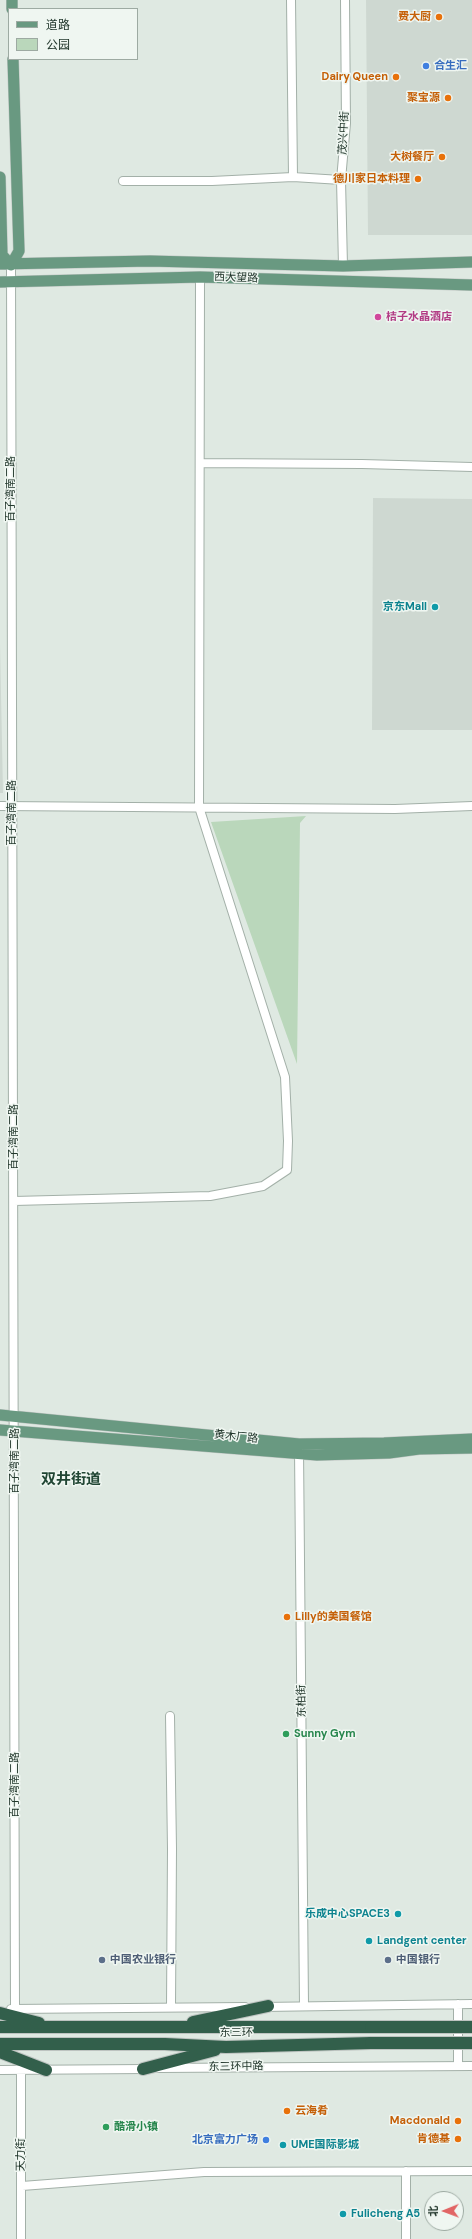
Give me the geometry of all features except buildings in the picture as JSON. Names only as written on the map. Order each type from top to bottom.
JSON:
[{"type":"highway","points":[[166,2027],[268,2006]]},
{"type":"highway","points":[[0,2013],[55,2027]]},
{"type":"highway","name":"东三环","points":[[0,2027],[472,2027]]},
{"type":"highway","name":"东三环","points":[[0,2044],[165,2044],[226,2047],[371,2043],[472,2043]]},
{"type":"highway","points":[[143,2069],[226,2047]]},
{"type":"highway","points":[[0,2052],[46,2070]]},
{"type":"main road","points":[[0,177],[2,255],[6,264],[19,251],[13,60]]},
{"type":"main road","name":"西大望路","points":[[6,264],[150,261],[343,266],[472,262]]},
{"type":"main road","name":"西大望路","points":[[6,282],[200,277],[472,285]]},
{"type":"main road","name":"黄木厂路","points":[[0,1415],[15,1415],[299,1449],[317,1455],[389,1452],[419,1449],[472,1448]]},
{"type":"main road","name":"黄木厂路","points":[[0,1430],[299,1449],[472,1439]]},
{"type":"street","points":[[291,0],[293,177]]},
{"type":"street","name":"茂兴中街","points":[[343,266],[341,180],[346,123],[345,0]]},
{"type":"street","points":[[123,181],[205,181],[293,177],[341,180]]},
{"type":"street","name":"百子湾南二路","points":[[6,264],[12,806],[15,1415],[15,2009]]},
{"type":"street","points":[[14,1201],[210,1196],[263,1186],[287,1170],[288,1141],[285,1077],[199,807],[201,463],[200,277]]},
{"type":"street","points":[[201,463],[362,464],[472,468]]},
{"type":"street","points":[[0,806],[395,809],[472,806]]},
{"type":"street","name":"东柏街","points":[[299,1449],[304,2006]]},
{"type":"street","points":[[170,1716],[171,2007]]},
{"type":"street","points":[[458,2004],[458,2066]]},
{"type":"street","points":[[0,2009],[472,2004]]},
{"type":"street","name":"东三环中路","points":[[0,2070],[472,2066]]},
{"type":"street","name":"天力街","points":[[21,2239],[22,2070]]},
{"type":"street","points":[[406,2171],[406,2239]]},
{"type":"street","points":[[22,2186],[204,2172],[472,2171]]},
{"type":"shaded area","name":"合生汇","points":[[366,0],[472,0],[472,235],[368,235]]},
{"type":"shaded area","name":"京东Mall","points":[[373,498],[472,499],[472,730],[372,730]]},
{"type":"shaded area","points":[[0,644],[3,793],[0,793]]},
{"type":"green space","points":[[306,816],[300,823],[297,1064],[211,822]]},
{"type":"place","name":"费大厨","points":[[439,17]]},
{"type":"place","name":"合生汇","points":[[426,66]]},
{"type":"place","name":"Dairy Queen","points":[[396,77]]},
{"type":"place","name":"聚宝源","points":[[448,98]]},
{"type":"place","name":"大树餐厅","points":[[442,157]]},
{"type":"place","name":"德川家日本料理","points":[[418,179]]},
{"type":"place","name":"桔子水晶酒店","points":[[378,317]]},
{"type":"place","name":"京东Mall","points":[[435,607]]},
{"type":"place","name":"Lilly的美国餐馆","points":[[287,1617]]},
{"type":"place","name":"Sunny Gym","points":[[286,1734]]},
{"type":"place","name":"乐成中心SPACE3","points":[[398,1914]]},
{"type":"place","name":"Landgent center","points":[[369,1941]]},
{"type":"place","name":"中国农业银行","points":[[102,1960]]},
{"type":"place","name":"中国银行","points":[[388,1960]]},
{"type":"place","name":"云海肴","points":[[287,2111]]},
{"type":"place","name":"Macdonald","points":[[458,2121]]},
{"type":"place","name":"酷滑小镇","points":[[106,2127]]},
{"type":"place","name":"肯德基","points":[[458,2139]]},
{"type":"place","name":"北京富力广场","points":[[266,2140]]},
{"type":"place","name":"UME国际影城","points":[[283,2145]]},
{"type":"place","name":"Fulicheng A5","points":[[343,2214]]},
{"type":"district","name":"双井街道","points":[[71,1480]]}]
